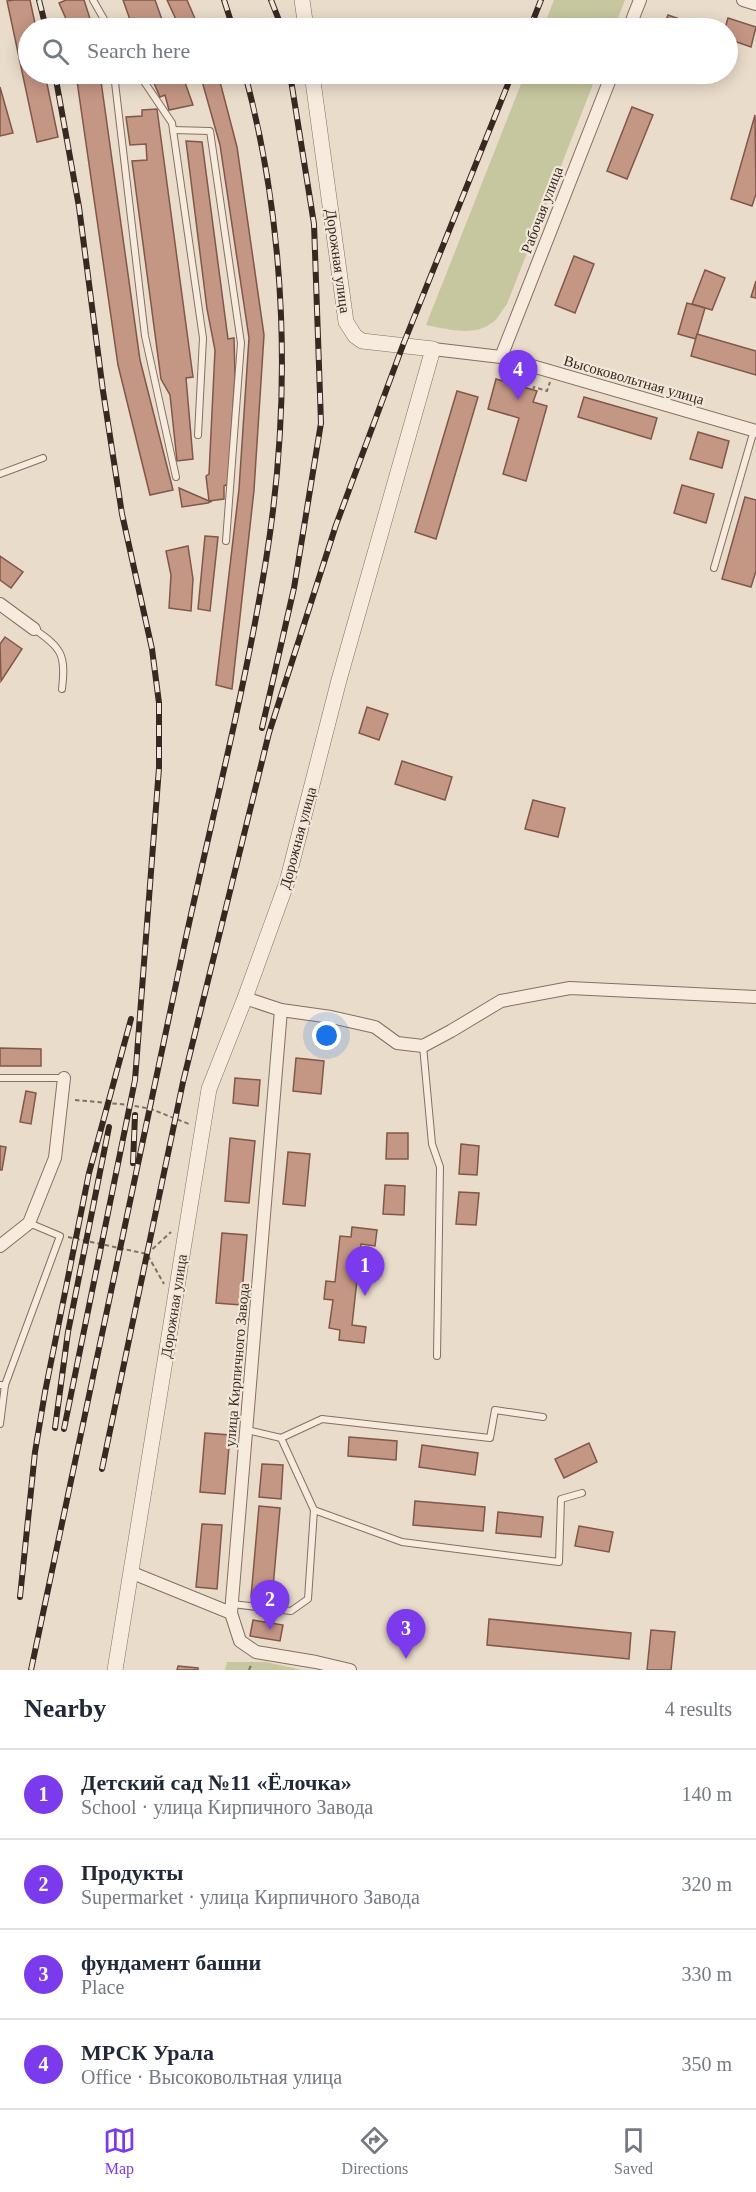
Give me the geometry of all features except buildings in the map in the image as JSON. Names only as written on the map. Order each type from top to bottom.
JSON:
[{"type":"street","points":[[302,0],[305,18]]},
{"type":"street","points":[[633,18],[640,0]]},
{"type":"street","points":[[743,0],[756,4]]},
{"type":"street","name":"Дорожная улица","points":[[115,1670],[209,1089],[287,882],[339,680],[433,350],[362,340],[355,336],[346,322],[313,84]]},
{"type":"street","name":"Рабочая улица","points":[[501,357],[608,84]]},
{"type":"street","name":"Высоковольтная улица","points":[[433,350],[501,357],[755,431]]},
{"type":"street","points":[[0,604],[34,629]]},
{"type":"street","points":[[245,998],[281,1010],[331,1017],[375,1028],[397,1043],[423,1046],[452,1032],[501,1001],[570,988],[756,997]]},
{"type":"street","name":"улица Кирпичного Завода","points":[[231,1608],[281,1010]]},
{"type":"street","points":[[0,1246],[29,1223],[55,1158],[64,1078]]},
{"type":"street","points":[[130,1572],[231,1608],[240,1641],[256,1652],[350,1670]]},
{"type":"lane","points":[[93,0],[103,18]]},
{"type":"lane","points":[[115,84],[145,336],[176,477]]},
{"type":"lane","points":[[147,84],[172,123],[203,338],[198,435]]},
{"type":"lane","points":[[173,130],[210,131],[241,343],[226,541]]},
{"type":"lane","points":[[714,568],[755,431]]},
{"type":"lane","points":[[0,474],[43,458]]},
{"type":"lane","points":[[34,629],[52,641],[61,655],[65,665],[62,688]]},
{"type":"lane","points":[[423,1046],[432,1144],[440,1167],[437,1356]]},
{"type":"lane","points":[[0,1078],[64,1078]]},
{"type":"lane","points":[[0,1424],[2,1385],[60,1236],[29,1223]]},
{"type":"lane","points":[[247,1430],[281,1438],[322,1419],[490,1438],[495,1410],[543,1417]]},
{"type":"lane","points":[[231,1608],[291,1611],[308,1599],[315,1510],[281,1438]]},
{"type":"lane","points":[[315,1510],[402,1542],[559,1562],[561,1499],[582,1493]]},
{"type":"path","points":[[533,390],[534,387],[547,391],[550,382]]},
{"type":"path","points":[[62,1099],[151,1109],[185,1123]]},
{"type":"path","points":[[147,1254],[172,1231]]},
{"type":"path","points":[[60,1236],[147,1254],[164,1283]]},
{"type":"green space","points":[[554,0],[625,0],[618,18],[547,18]]},
{"type":"green space","points":[[521,84],[593,84],[507,304],[498,317],[485,327],[469,331],[426,325]]},
{"type":"green space","points":[[227,1662],[266,1662],[302,1670],[225,1670]]},
{"type":"railway","points":[[39,0],[44,18]]},
{"type":"railway","points":[[224,0],[230,18]]},
{"type":"railway","points":[[271,0],[278,18]]},
{"type":"railway","points":[[534,18],[541,0]]},
{"type":"railway","points":[[57,84],[79,207],[122,514],[152,649],[159,703],[159,768],[135,1080],[64,1429]]},
{"type":"railway","points":[[31,1670],[183,951],[248,658],[266,560],[280,438],[281,315],[270,193],[247,84]]},
{"type":"railway","points":[[262,728],[294,588],[321,423],[314,224],[292,84]]},
{"type":"railway","points":[[102,1469],[183,1082],[269,733],[336,525],[403,345],[508,84]]},
{"type":"railway","points":[[20,1597],[35,1452],[45,1392],[89,1173],[131,1019]]},
{"type":"railway","points":[[133,1163],[135,1115]]},
{"type":"railway","points":[[55,1428],[68,1332],[109,1127]]},
{"type":"place","name":"МРСК Урала","points":[[518,400]]},
{"type":"place","name":"Детский сад №11 «Ёлочка»","points":[[365,1296]]},
{"type":"place","name":"Продукты","points":[[270,1630]]},
{"type":"place","name":"фундамент башни","points":[[406,1659]]}]
